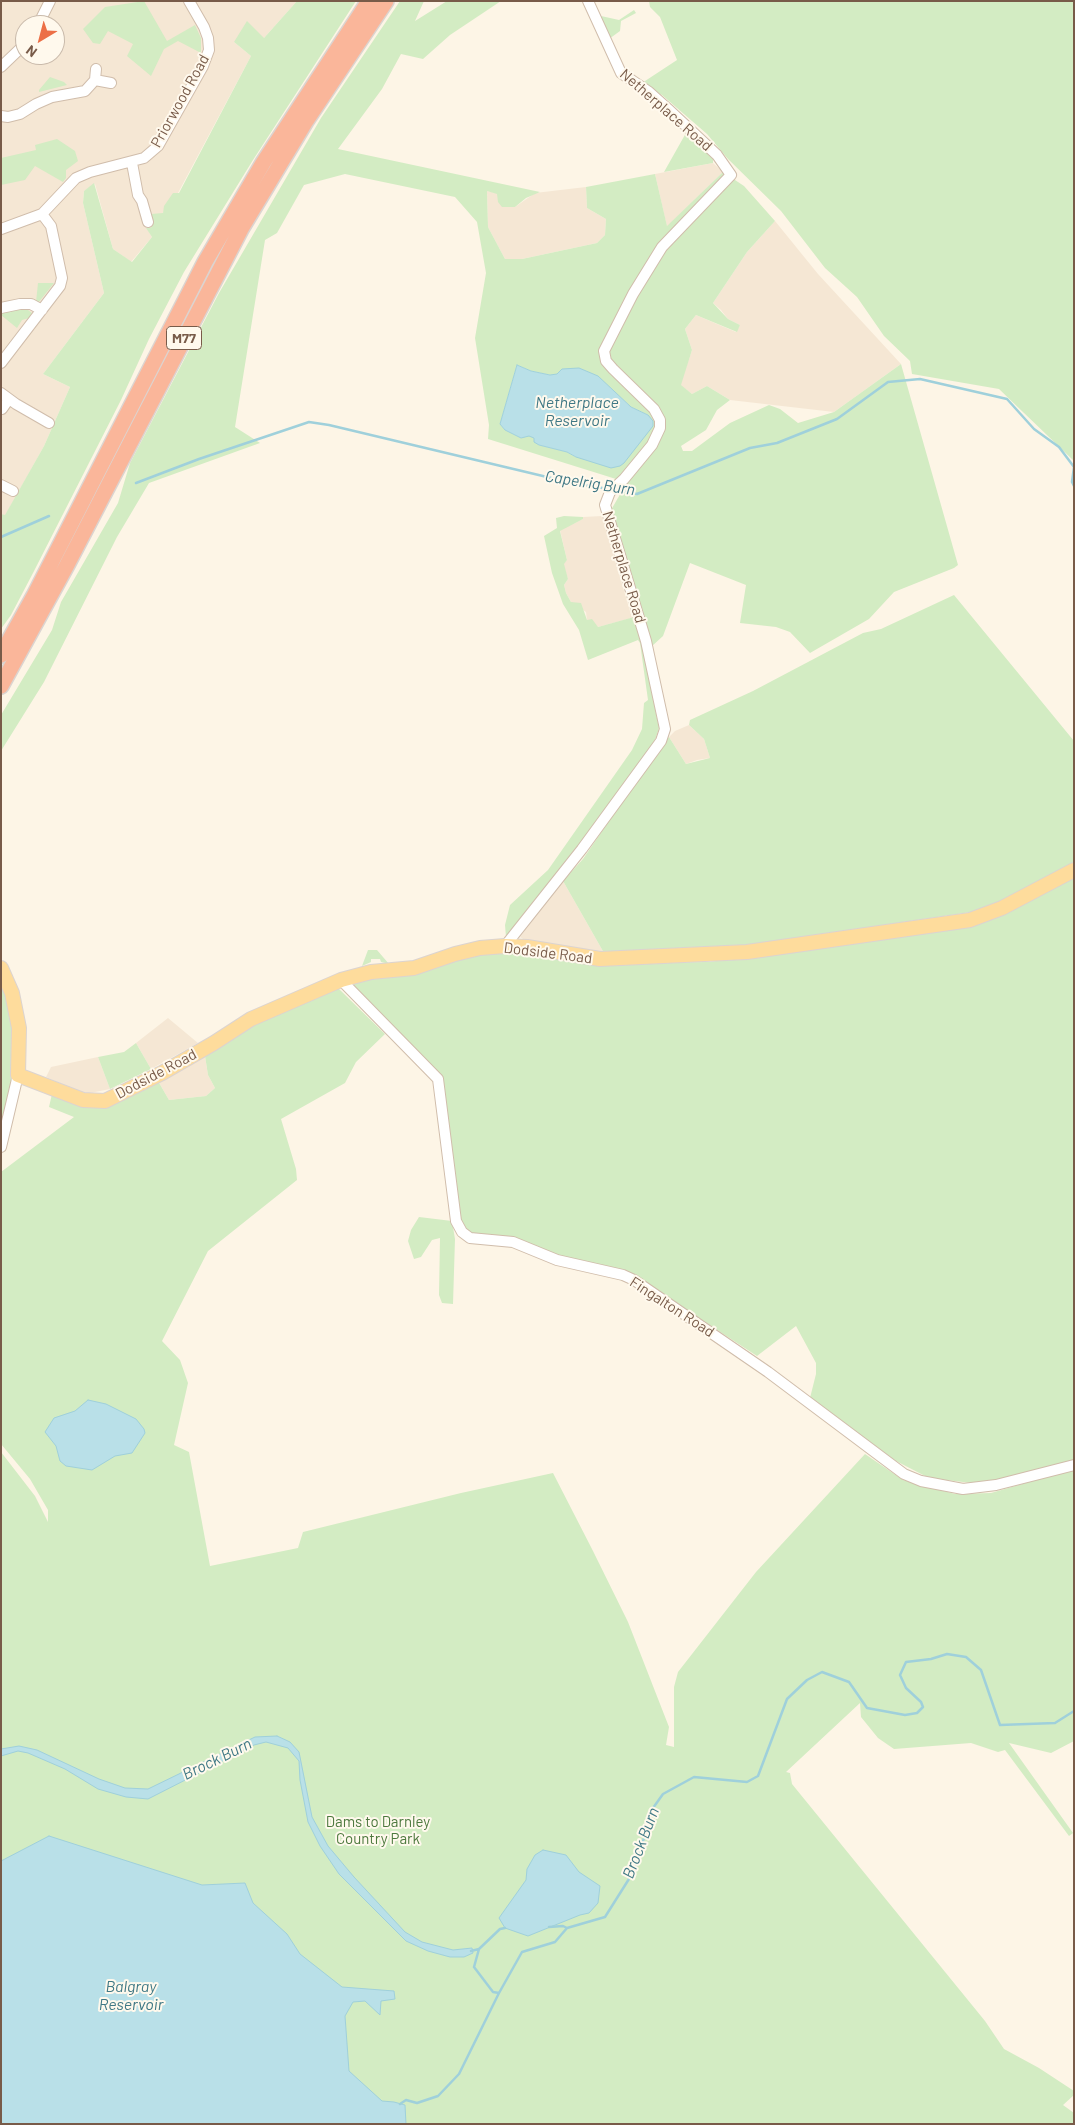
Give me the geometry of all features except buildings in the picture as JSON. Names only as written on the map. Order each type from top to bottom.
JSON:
[{"type":"highway","name":"M77","points":[[1,655],[32,601],[205,262],[263,163],[369,1]]},
{"type":"highway","name":"M77","points":[[1,686],[63,572],[241,229],[306,121],[386,1]]},
{"type":"main road","name":"Dodside Road","points":[[18,1075],[82,1100],[105,1101],[162,1073],[251,1019],[340,980],[371,972],[414,968],[463,952],[505,946],[527,947],[600,959],[747,952],[970,920],[1002,908],[1074,870]]},
{"type":"main road","points":[[1,968],[12,993],[19,1028],[18,1075]]},
{"type":"street","points":[[43,15],[50,1]]},
{"type":"street","name":"Priorwood Road","points":[[1,229],[42,214],[76,178],[144,158],[158,146],[209,50],[208,38],[204,27],[188,1]]},
{"type":"street","name":"Netherplace Road","points":[[505,946],[582,849],[650,757],[661,742],[665,729],[646,641],[605,505],[610,492],[624,479],[652,445],[660,428],[660,420],[654,409],[606,361],[604,351],[624,310],[662,247],[731,175],[716,155],[669,110],[649,92],[621,73],[588,1]]},
{"type":"street","points":[[1,67],[15,54]]},
{"type":"street","points":[[1,116],[8,117],[20,114],[52,97],[85,91],[96,74],[111,83]]},
{"type":"street","points":[[132,162],[138,195],[142,201],[146,217],[156,210]]},
{"type":"street","points":[[1,363],[60,286],[62,278],[51,226],[42,214]]},
{"type":"street","points":[[1,308],[31,304],[42,310]]},
{"type":"street","points":[[2,409],[5,396],[49,423]]},
{"type":"street","points":[[1,485],[13,491]]},
{"type":"street","name":"Fingalton Road","points":[[340,980],[438,1079],[456,1221],[462,1232],[470,1238],[513,1242],[557,1260],[623,1275],[634,1280],[768,1372],[904,1474],[921,1481],[963,1490],[996,1485],[1074,1465]]},
{"type":"street","points":[[1,1147],[18,1075]]},
{"type":"shaded area","points":[[1,1],[297,1],[264,38],[234,42],[251,56],[178,193],[152,227],[146,227],[152,237],[131,262],[113,249],[95,184],[84,191],[83,203],[104,293],[43,374],[70,387],[44,446],[5,516],[1,514]]},
{"type":"shaded area","points":[[713,163],[723,172],[667,227],[655,174]]},
{"type":"shaded area","points":[[586,187],[587,208],[606,219],[605,235],[597,243],[522,259],[505,259],[488,227],[487,191],[497,193],[515,207],[535,193]]},
{"type":"shaded area","points":[[775,221],[818,274],[901,364],[834,412],[730,400],[707,386],[692,394],[680,385],[692,350],[685,329],[696,315],[736,332],[740,325],[728,319],[713,303],[747,252]]},
{"type":"shaded area","points":[[602,516],[632,618],[598,627],[587,620],[586,612],[571,602],[566,593],[564,585],[568,579],[563,564],[567,560],[560,530],[583,519],[583,517]]},
{"type":"shaded area","points":[[689,725],[704,739],[710,758],[686,764],[669,737],[675,731]]},
{"type":"shaded area","points":[[563,881],[604,953],[526,941],[520,937]]},
{"type":"shaded area","points":[[168,1018],[198,1043],[151,1069],[136,1043]]},
{"type":"shaded area","points":[[205,1056],[208,1075],[215,1088],[206,1096],[169,1100],[158,1081]]},
{"type":"shaded area","points":[[98,1057],[110,1089],[85,1094],[46,1077],[51,1067]]},
{"type":"green space","points":[[144,1],[167,41],[195,25],[201,38],[201,53],[178,41],[164,49],[151,76],[127,56],[133,44],[108,31],[100,44],[93,43],[83,29],[105,7]]},
{"type":"green space","points":[[297,1],[356,1],[253,160],[184,272],[33,573],[11,615],[1,629],[1,514],[5,515],[44,446],[70,387],[43,374],[104,293],[83,203],[84,191],[94,183],[113,249],[132,262],[152,237],[146,228],[152,227],[151,214],[163,213],[164,206],[173,193],[179,193],[251,56],[234,42],[247,21],[264,38]]},
{"type":"green space","points":[[400,1],[424,1],[415,21],[447,1],[501,1],[450,35],[423,59],[401,54],[382,89],[338,149],[540,192],[526,198],[515,207],[502,207],[498,202],[497,194],[487,191],[488,227],[505,259],[522,259],[597,243],[605,235],[606,219],[587,208],[586,187],[655,174],[667,226],[723,172],[744,186],[775,221],[747,252],[713,303],[728,319],[740,325],[737,332],[696,315],[685,329],[692,350],[681,385],[692,394],[707,386],[730,400],[717,410],[706,430],[681,446],[683,451],[692,451],[730,423],[769,405],[780,409],[798,423],[834,412],[901,364],[958,565],[894,592],[869,619],[810,653],[790,632],[776,627],[740,623],[746,585],[690,563],[663,636],[651,647],[611,510],[626,484],[616,479],[488,439],[489,425],[475,338],[486,273],[477,222],[455,197],[345,174],[304,185],[277,233],[265,240],[235,427],[260,443],[149,483],[117,537],[44,682],[1,751],[1,715],[52,630],[61,602],[118,503],[130,463],[219,293],[321,118]],"holes":[[[517,365],[531,371],[550,375],[590,374],[598,377],[631,407],[648,415],[576,457],[567,452],[539,445],[529,435],[521,438],[505,430],[500,424]]]},
{"type":"green space","points":[[649,1],[1074,1],[1074,461],[999,389],[912,374],[910,361],[884,336],[857,297],[825,268],[781,211],[728,159],[707,134],[662,95],[642,83],[677,60],[660,17],[650,7]]},
{"type":"green space","points":[[634,10],[636,13],[621,21],[620,31],[609,39],[601,16],[619,20]]},
{"type":"green space","points":[[50,77],[64,82],[67,85],[39,92]]},
{"type":"green space","points":[[686,133],[713,159],[713,163],[664,172]]},
{"type":"green space","points":[[57,139],[75,151],[78,161],[66,170],[66,178],[63,182],[35,166],[25,180],[1,185],[1,158],[36,150],[35,145]]},
{"type":"green space","points":[[38,283],[54,283],[38,303],[36,302]]},
{"type":"green space","points":[[24,307],[32,313],[29,318],[22,320],[17,328],[1,315],[3,311]]},
{"type":"green space","points":[[564,516],[583,517],[583,519],[560,531],[567,560],[564,564],[568,579],[564,585],[566,593],[571,602],[581,603],[587,620],[592,619],[598,627],[634,617],[641,641],[659,728],[655,740],[576,851],[506,937],[505,925],[510,905],[548,870],[632,750],[642,729],[644,703],[648,700],[638,640],[588,660],[579,630],[563,604],[552,573],[544,536],[557,528],[556,518]]},
{"type":"green space","points":[[954,595],[1074,741],[1074,862],[985,910],[733,947],[604,953],[563,881],[583,859],[663,742],[669,737],[686,764],[710,758],[704,739],[689,725],[690,720],[753,691],[863,633],[881,629]]},
{"type":"green space","points":[[1074,876],[1074,1460],[980,1484],[929,1478],[896,1461],[810,1398],[816,1374],[816,1363],[796,1326],[757,1356],[630,1273],[471,1234],[460,1222],[443,1080],[353,986],[356,981],[469,953],[510,950],[606,963],[707,962],[769,955],[981,922]]},
{"type":"green space","points":[[368,950],[377,950],[389,964],[381,962],[380,959],[371,959],[371,962],[362,966]]},
{"type":"green space","points":[[1,969],[19,1052],[1,1148]]},
{"type":"green space","name":"Dams to Darnley Country Park","points":[[338,988],[385,1034],[356,1062],[345,1083],[281,1119],[296,1169],[297,1180],[208,1251],[162,1341],[180,1360],[188,1383],[174,1445],[189,1452],[210,1566],[298,1548],[303,1532],[461,1493],[553,1473],[628,1622],[669,1727],[666,1745],[674,1747],[674,1687],[678,1672],[756,1572],[865,1454],[903,1480],[955,1494],[991,1493],[1074,1469],[1074,1741],[1051,1753],[1009,1743],[1073,1833],[1069,1836],[1005,1750],[998,1752],[971,1743],[894,1749],[878,1738],[861,1717],[860,1703],[786,1772],[790,1773],[792,1784],[985,2021],[1004,2049],[1039,2068],[1074,2091],[1074,2095],[1063,2105],[1074,2113],[1074,2124],[1,2124],[1,1452],[35,1496],[48,1522],[48,1510],[30,1479],[1,1444],[1,1172],[74,1117],[49,1107],[52,1094],[83,1107],[102,1108],[158,1081],[169,1100],[206,1096],[215,1088],[208,1075],[205,1056],[244,1030],[302,1001]]},
{"type":"green space","points":[[136,1043],[151,1069],[110,1089],[98,1057],[124,1052]]},
{"type":"green space","points":[[419,1217],[452,1221],[455,1239],[453,1304],[442,1303],[439,1295],[440,1238],[432,1240],[421,1257],[414,1259],[408,1241],[411,1230]]},
{"type":"water","name":"Netherplace Reservoir","points":[[517,365],[531,371],[550,375],[557,374],[562,369],[579,368],[598,376],[631,407],[648,415],[653,421],[653,426],[624,463],[611,468],[576,457],[567,452],[539,445],[534,442],[534,438],[529,436],[521,438],[505,430],[500,424]]},
{"type":"water","points":[[88,1400],[106,1404],[136,1419],[145,1433],[132,1453],[115,1456],[92,1470],[66,1466],[60,1461],[56,1446],[45,1432],[54,1418],[75,1411]]},
{"type":"water","points":[[277,1736],[290,1742],[299,1752],[312,1817],[328,1846],[354,1877],[405,1932],[422,1942],[453,1950],[472,1948],[473,1953],[464,1957],[450,1957],[428,1951],[406,1941],[339,1874],[320,1846],[308,1822],[300,1780],[299,1761],[288,1748],[266,1742],[254,1745],[148,1799],[126,1797],[98,1789],[65,1769],[28,1753],[18,1751],[1,1756],[1,1749],[19,1746],[37,1750],[99,1779],[125,1788],[148,1789],[255,1737]]},
{"type":"water","name":"Balgray Reservoir","points":[[49,1836],[202,1885],[245,1883],[253,1903],[287,1934],[300,1954],[342,1987],[394,1991],[395,1999],[381,2001],[380,2015],[365,2001],[353,2002],[345,2016],[349,2071],[382,2101],[405,2105],[406,2124],[1,2124],[1,1861]]},
{"type":"water","points":[[543,1850],[566,1855],[579,1872],[600,1886],[598,1903],[589,1913],[528,1936],[505,1928],[499,1918],[526,1880],[527,1869],[535,1855]]},
{"type":"waterway","name":"Capelrig Burn","points":[[616,490],[637,494],[750,448],[777,443],[837,419],[888,382],[920,379],[1007,399],[1034,429],[1059,447],[1074,467],[1072,482],[1074,486]]},
{"type":"waterway","name":"Capelrig Burn","points":[[136,483],[199,459],[309,422],[329,425],[568,482],[608,489]]},
{"type":"waterway","name":"Capelrig Burn","points":[[1,537],[49,516]]},
{"type":"waterway","name":"Brock Burn","points":[[471,1951],[479,1949],[474,1967],[493,1992],[499,1993],[522,1952],[555,1942],[567,1928],[605,1917],[634,1871],[653,1808],[663,1794],[694,1777],[747,1782],[758,1776],[787,1699],[807,1680],[822,1672],[849,1682],[867,1708],[905,1715],[917,1713],[923,1707],[921,1702],[906,1688],[900,1675],[906,1662],[931,1659],[947,1654],[966,1657],[981,1670],[1000,1725],[1055,1723],[1074,1711]]},
{"type":"waterway","points":[[549,1927],[563,1926],[567,1928]]},
{"type":"waterway","points":[[479,1949],[500,1929],[505,1928]]},
{"type":"waterway","name":"Brock Burn","points":[[400,2104],[406,2100],[417,2103],[438,2096],[459,2074],[499,1993]]}]
